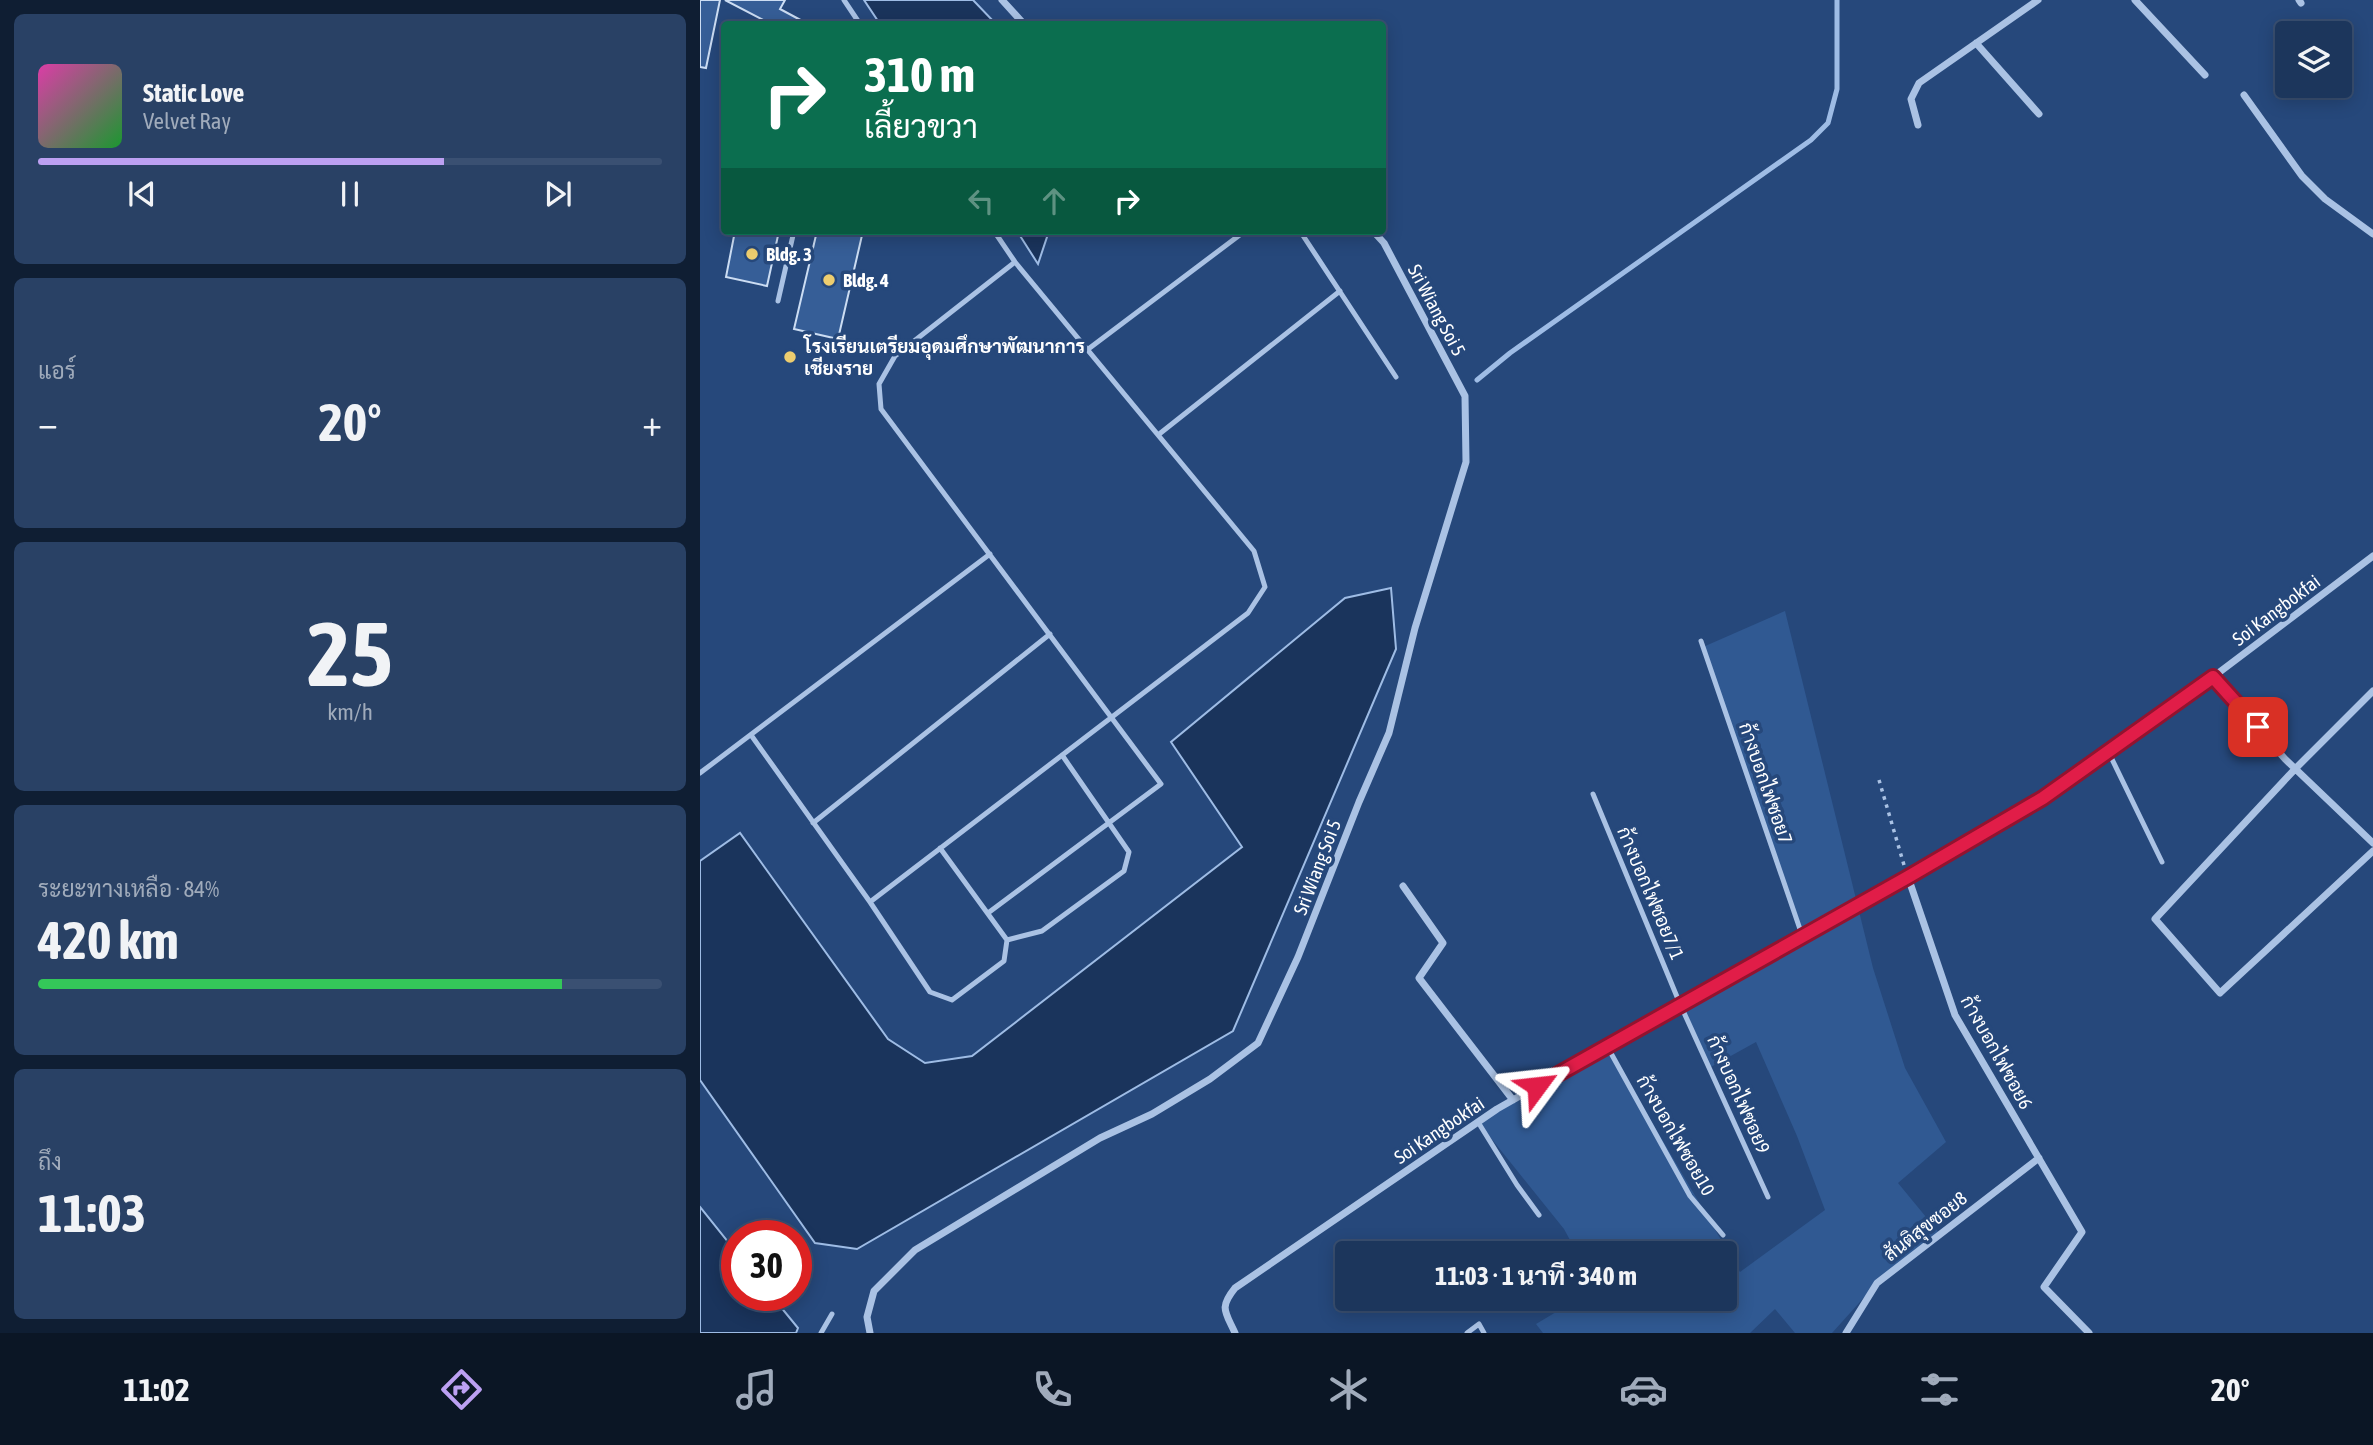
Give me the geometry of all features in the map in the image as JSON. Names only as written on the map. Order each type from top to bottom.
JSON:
[{"type":"street","points":[[1002,0],[1021,21]]},
{"type":"street","points":[[1918,125],[1911,99],[1919,83],[2038,0]]},
{"type":"street","points":[[2135,0],[2205,75]]},
{"type":"street","points":[[1976,43],[2039,114]]},
{"type":"street","points":[[2245,95],[2302,176],[2325,199],[2373,234]]},
{"type":"street","name":"Sri Wiang Soi 5","points":[[870,1333],[867,1317],[874,1291],[915,1250],[1100,1138],[1152,1114],[1210,1079],[1258,1043],[1298,957],[1389,733],[1415,628],[1466,462],[1465,396],[1384,243],[1377,235]]},
{"type":"street","name":"Soi Kangbokfai","points":[[1235,1333],[1224,1312],[1225,1301],[1235,1288],[1478,1122],[2043,798],[2213,677],[2373,556]]},
{"type":"street","points":[[2213,677],[2295,769],[2373,843]]},
{"type":"street","points":[[2373,691],[2295,769],[2154,919],[2220,993],[2373,851]]},
{"type":"street","name":"ก้างบอกไฟซอย6","points":[[1908,877],[1955,1014],[2082,1232],[2044,1287],[2089,1333]]},
{"type":"street","points":[[1404,886],[1443,943],[1419,978],[1513,1100]]},
{"type":"street","name":"สันติสุขซอย8","points":[[1846,1333],[1877,1283],[2039,1158]]},
{"type":"lane","points":[[844,0],[858,21]]},
{"type":"lane","points":[[778,301],[793,235]]},
{"type":"lane","points":[[870,902],[1248,613],[1265,587],[1254,551],[1015,262],[997,235]]},
{"type":"lane","points":[[1087,350],[1240,235]]},
{"type":"lane","points":[[1303,235],[1396,377]]},
{"type":"lane","points":[[988,913],[1161,784],[881,409],[879,384],[895,356],[1015,262]]},
{"type":"lane","points":[[1158,435],[1339,291]]},
{"type":"lane","points":[[700,773],[990,554]]},
{"type":"lane","points":[[813,822],[1050,634]]},
{"type":"lane","name":"ก้างบอกไฟซอย7","points":[[1701,641],[1802,935]]},
{"type":"lane","points":[[751,735],[870,902],[930,992],[952,1000],[1004,961],[1007,940],[940,848]]},
{"type":"lane","points":[[2108,751],[2162,862]]},
{"type":"lane","points":[[1007,940],[1042,931],[1124,871],[1129,852],[1062,755]]},
{"type":"lane","name":"ก้างบอกไฟซอย7/1","points":[[1593,794],[1681,1004]]},
{"type":"lane","name":"ก้างบอกไฟซอย9","points":[[1681,1004],[1768,1197]]},
{"type":"lane","name":"ก้างบอกไฟซอย10","points":[[1607,1046],[1690,1196],[1723,1235]]},
{"type":"lane","points":[[1478,1122],[1539,1215]]},
{"type":"lane","points":[[821,1333],[832,1314]]},
{"type":"lane","points":[[1467,1333],[1479,1324],[1484,1333]]},
{"type":"path","points":[[1879,780],[1908,877]]},
{"type":"shaded area","points":[[864,0],[973,0],[993,21],[878,21]]},
{"type":"shaded area","points":[[1020,235],[1048,235],[1038,264]]},
{"type":"shaded area","points":[[1391,588],[1396,649],[1233,1031],[857,1249],[815,1243],[812,1239],[812,1220],[799,1220],[700,1080],[700,861],[740,833],[888,1039],[925,1063],[972,1056],[1242,847],[1171,742],[1345,598]]},
{"type":"shaded area","points":[[1785,611],[1873,968],[1905,1068],[1946,1142],[1898,1183],[1940,1234],[1877,1283],[1832,1333],[1795,1333],[1775,1309],[1750,1333],[1543,1333],[1536,1324],[1558,1311],[1737,1311],[1737,1267],[1740,1272],[1825,1210],[1797,1136],[1756,1042],[1709,1068],[1680,1004],[1802,935],[1703,647]]},
{"type":"shaded area","points":[[1607,1046],[1722,1241],[1570,1241],[1564,1229],[1478,1122]]},
{"type":"shaded area","points":[[700,1207],[721,1233],[721,1311],[784,1311],[798,1328],[796,1333],[700,1333]]},
{"type":"building","points":[[700,0],[720,0],[706,68],[700,67]]},
{"type":"building","points":[[725,0],[785,0],[780,9],[802,21],[765,21]]},
{"type":"building","name":"Bldg. 3","points":[[734,235],[778,235],[767,286],[726,277]]},
{"type":"building","name":"Bldg. 4","points":[[816,235],[862,235],[838,339],[794,329]]},
{"type":"waterway","points":[[1477,380],[1510,353],[1811,140],[1828,123],[1837,89],[1837,0]]},
{"type":"place","name":"Bldg. 3","points":[[752,254]]},
{"type":"place","name":"Bldg. 4","points":[[829,280]]},
{"type":"place","name":"โรงเรียนเตรียมอุดมศึกษาพัฒนาการ เชียงราย","points":[[790,357]]},
{"type":"route","points":[[1537,1086],[2043,798],[2213,677],[2258,727]]}]
